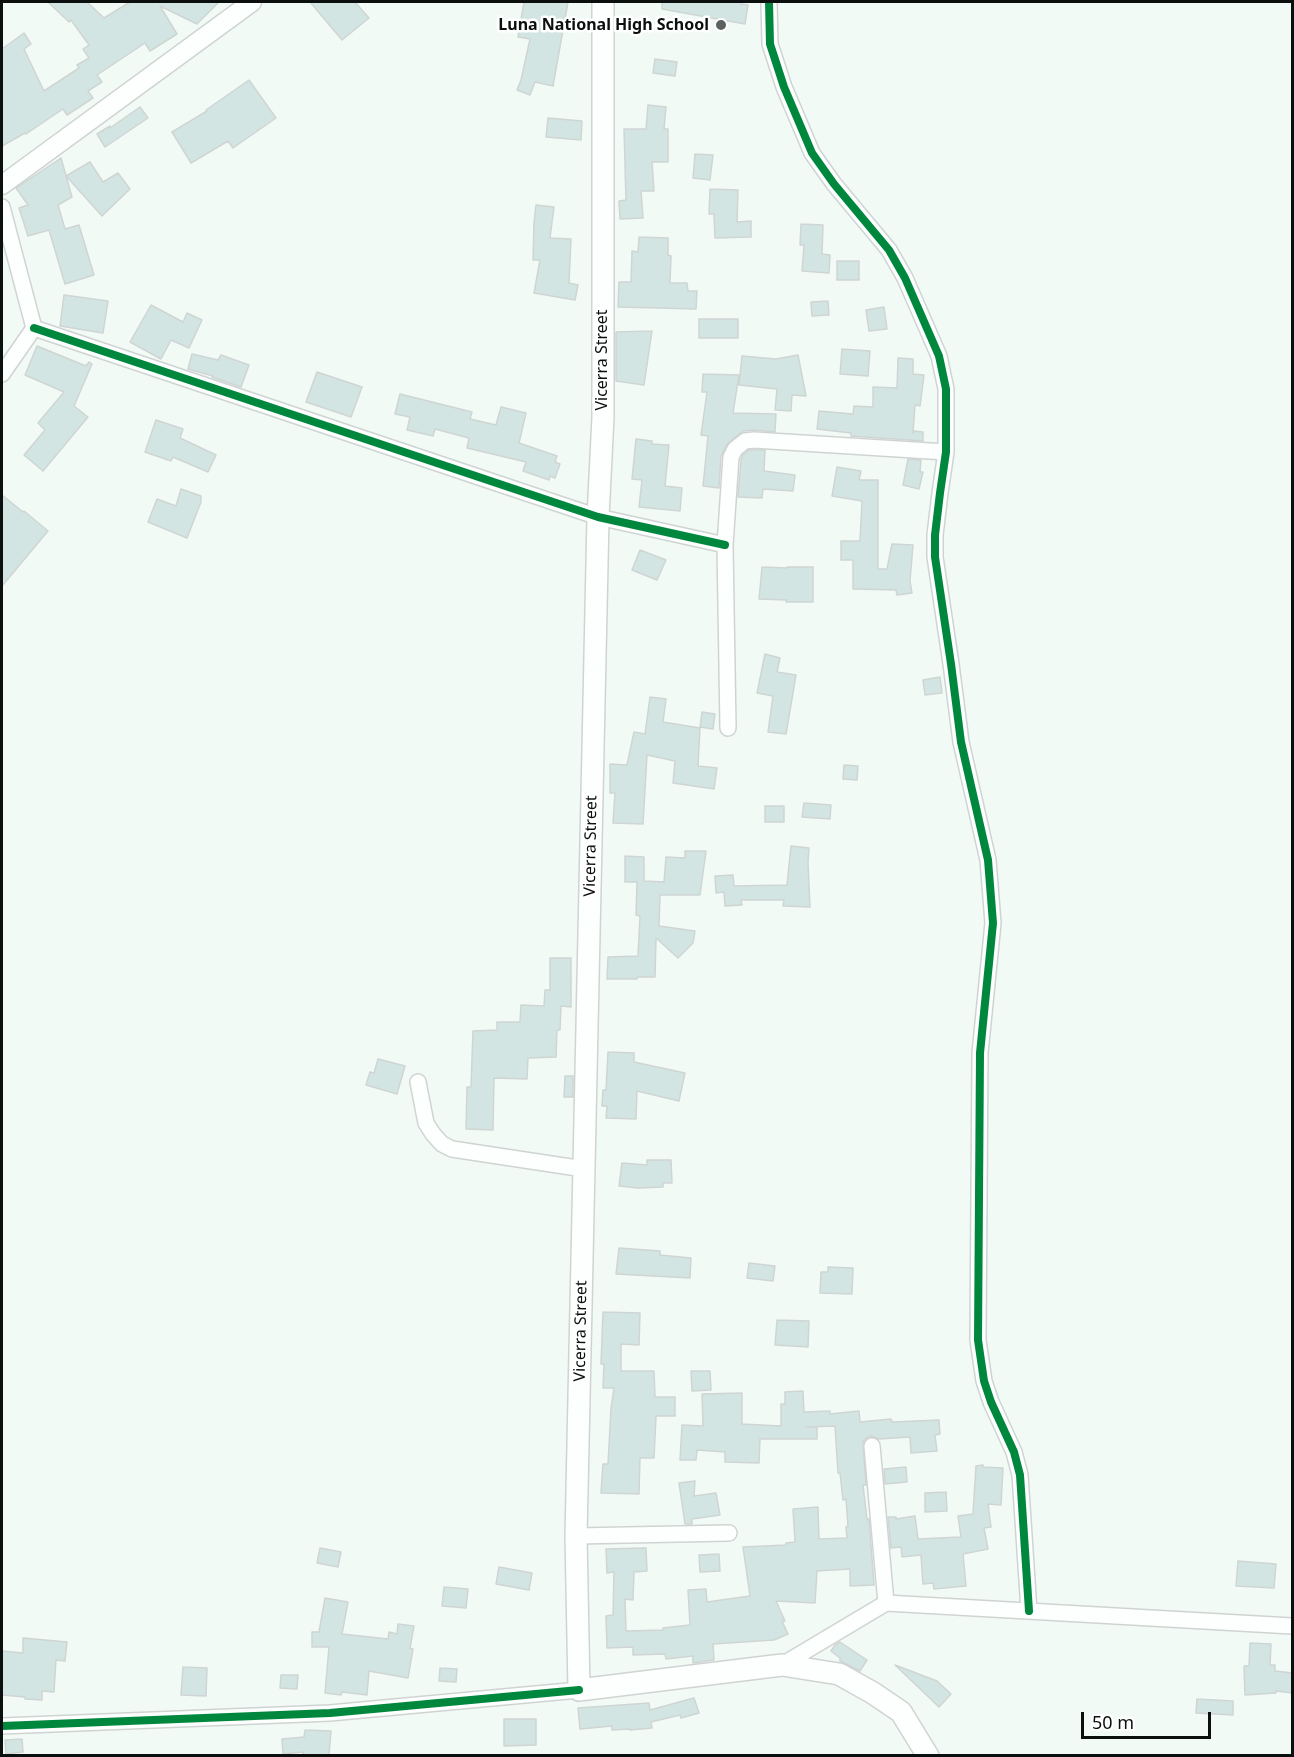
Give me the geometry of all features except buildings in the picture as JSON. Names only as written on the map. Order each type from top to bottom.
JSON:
[{"type":"main road","name":"Vicerra Street","points":[[579,1690],[576,1536],[598,517],[603,417],[603,2]]},
{"type":"main road","points":[[579,1690],[782,1665],[839,1674],[901,1712],[928,1755]]},
{"type":"street","points":[[2,185],[252,2]]},
{"type":"street","points":[[769,2],[770,44],[784,87],[812,153],[834,184],[889,250],[905,278],[939,356],[946,389],[946,452],[935,557],[961,742],[988,860],[993,923],[980,1053],[978,1340],[984,1381],[1014,1452],[1020,1475],[1029,1611]]},
{"type":"street","points":[[2,207],[34,328],[2,374]]},
{"type":"street","points":[[34,328],[598,517],[725,545]]},
{"type":"street","points":[[728,728],[725,545],[731,457],[735,449],[745,441],[754,440],[946,452]]},
{"type":"street","points":[[418,1082],[426,1123],[442,1144],[452,1149],[584,1169]]},
{"type":"street","points":[[872,1446],[886,1603]]},
{"type":"street","points":[[576,1536],[729,1533]]},
{"type":"street","points":[[782,1665],[886,1603],[1293,1626]]},
{"type":"street","points":[[2,1726],[330,1713],[579,1690]]},
{"type":"cycle path","points":[[769,2],[770,44],[784,87],[812,153],[834,184],[889,250],[905,278],[939,356],[946,389],[946,452],[935,535],[935,557],[961,742],[988,860],[993,923],[980,1053],[978,1340],[984,1381],[1014,1452],[1020,1475],[1029,1611]]},
{"type":"cycle path","points":[[34,328],[598,517],[725,545]]},
{"type":"cycle path","points":[[2,1726],[330,1713],[579,1690]]},
{"type":"place","name":"Luna National High School","points":[[721,25]]}]
